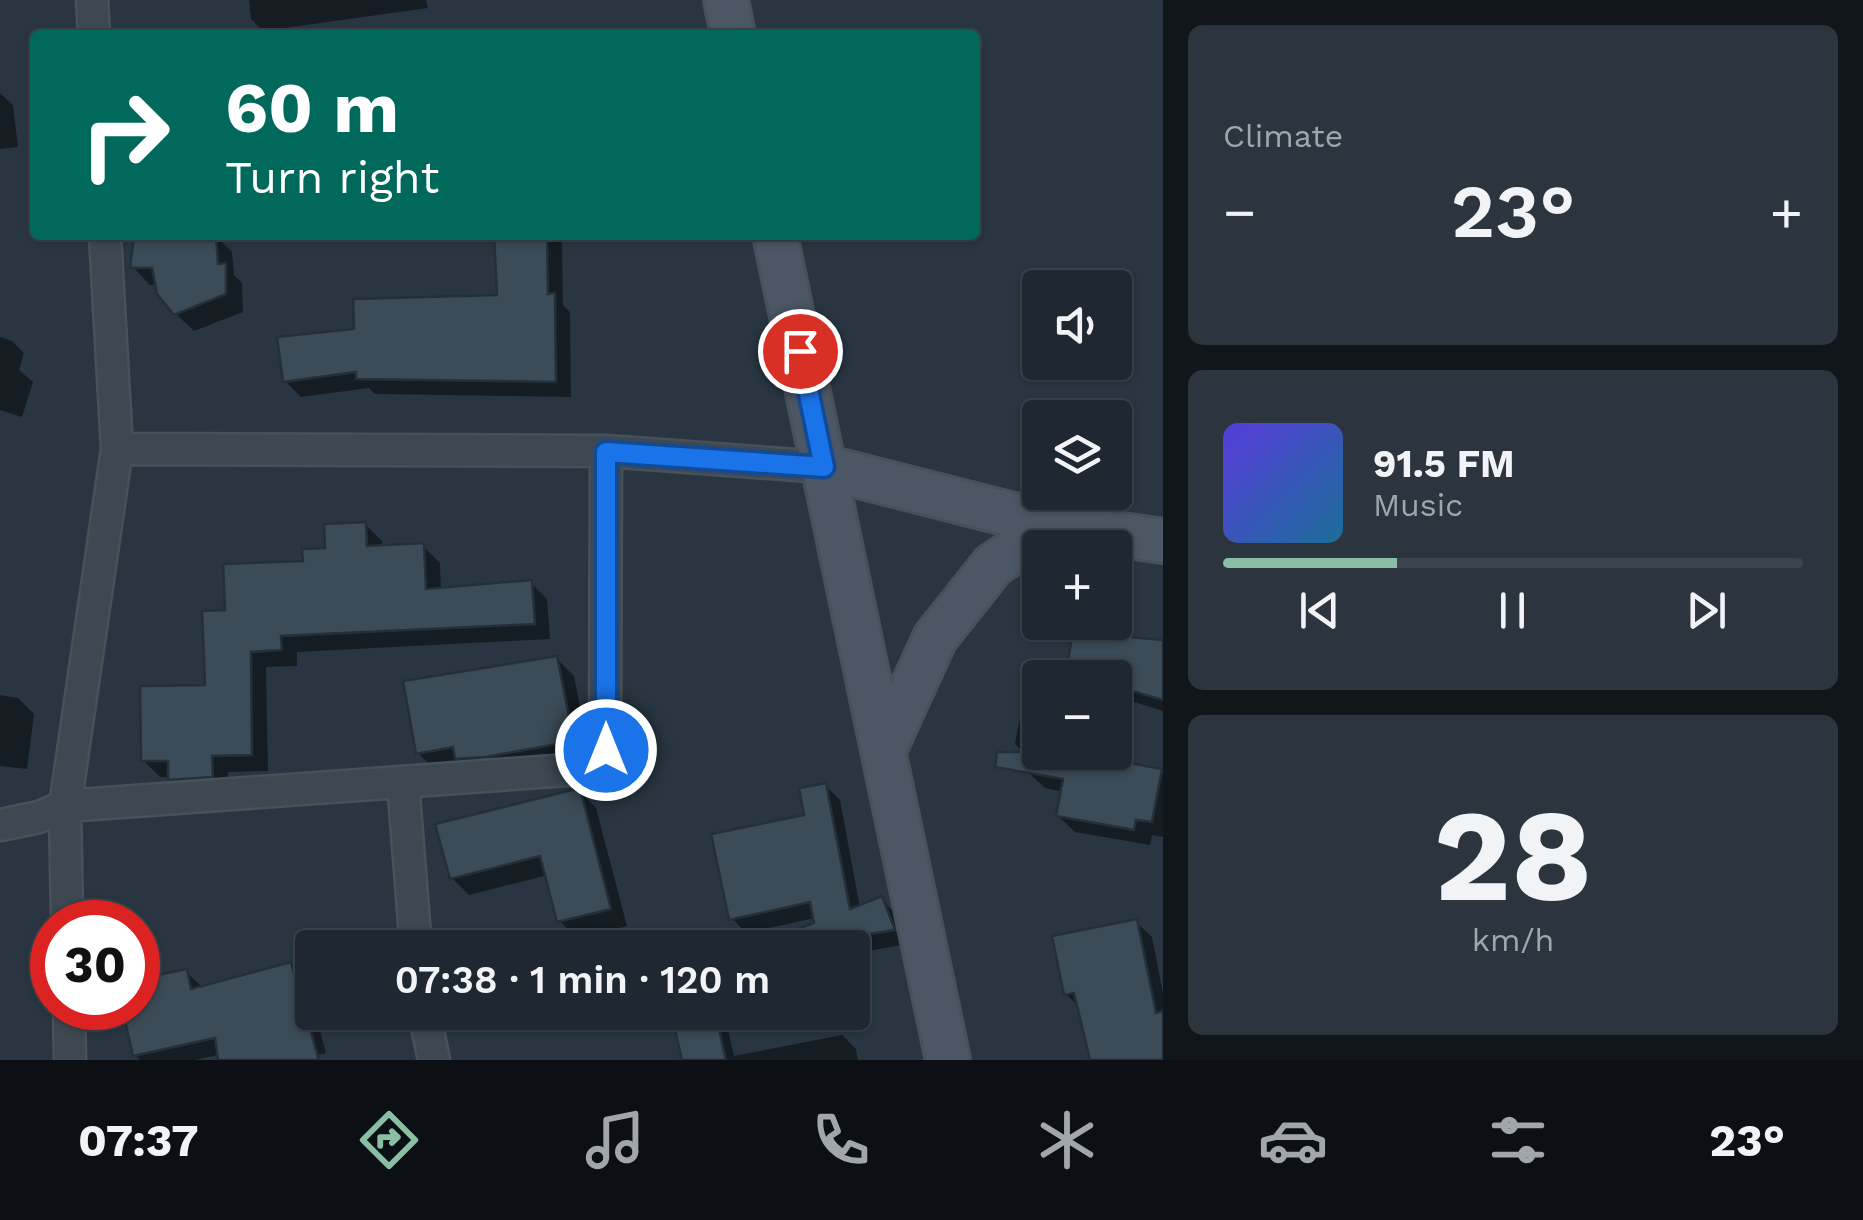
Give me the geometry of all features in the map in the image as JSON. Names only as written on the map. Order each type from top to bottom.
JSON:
[{"type":"street","points":[[92,0],[94,30]]},
{"type":"street","points":[[726,0],[732,30]]},
{"type":"street","points":[[67,900],[65,806],[117,449],[105,240]]},
{"type":"street","points":[[776,240],[948,1060]]},
{"type":"street","points":[[117,449],[606,452],[824,467],[1053,525],[1163,541]]},
{"type":"street","points":[[0,826],[65,806],[582,769],[606,750],[606,452]]},
{"type":"street","points":[[884,750],[934,638],[993,565],[1053,525]]},
{"type":"street","points":[[403,782],[415,930]]},
{"type":"street","points":[[69,1030],[70,1060]]},
{"type":"street","points":[[428,1030],[434,1060]]},
{"type":"building","points":[[134,240],[216,240],[218,264],[226,263],[226,294],[174,315],[157,294],[152,268],[130,268]]},
{"type":"building","points":[[494,240],[547,240],[548,294],[555,293],[556,382],[356,379],[356,372],[283,382],[277,337],[354,329],[353,299],[497,295]]},
{"type":"building","points":[[366,522],[367,546],[424,543],[426,589],[532,580],[535,624],[281,636],[282,650],[251,652],[252,755],[212,756],[213,777],[168,780],[168,761],[141,761],[140,686],[205,685],[202,611],[225,610],[223,564],[303,561],[302,549],[325,548],[324,524]]},
{"type":"building","points":[[1072,640],[1163,640],[1163,700],[1132,691],[1132,660],[1068,660]]},
{"type":"building","points":[[557,656],[574,741],[486,757],[455,759],[453,747],[416,754],[403,681]]},
{"type":"building","points":[[997,752],[1022,752],[1022,770],[1132,770],[1132,764],[1162,769],[1152,822],[1136,820],[1134,830],[1056,816],[1063,779],[995,767]]},
{"type":"building","points":[[826,783],[850,909],[882,896],[895,930],[870,934],[870,930],[796,930],[814,923],[810,902],[729,920],[711,834],[804,815],[799,788]]},
{"type":"building","points":[[580,788],[611,909],[557,922],[540,856],[450,879],[435,824]]},
{"type":"building","points":[[1137,919],[1156,1013],[1163,1011],[1163,1060],[1090,1060],[1074,993],[1064,995],[1052,936]]},
{"type":"building","points":[[291,962],[295,976],[295,1030],[310,1030],[319,1060],[218,1060],[215,1038],[133,1056],[127,1030],[160,1030],[160,975],[187,969],[191,989]]},
{"type":"building","points":[[675,1030],[719,1030],[726,1060],[682,1060]]},
{"type":"route","points":[[606,750],[606,452],[824,467],[800,351]]}]
